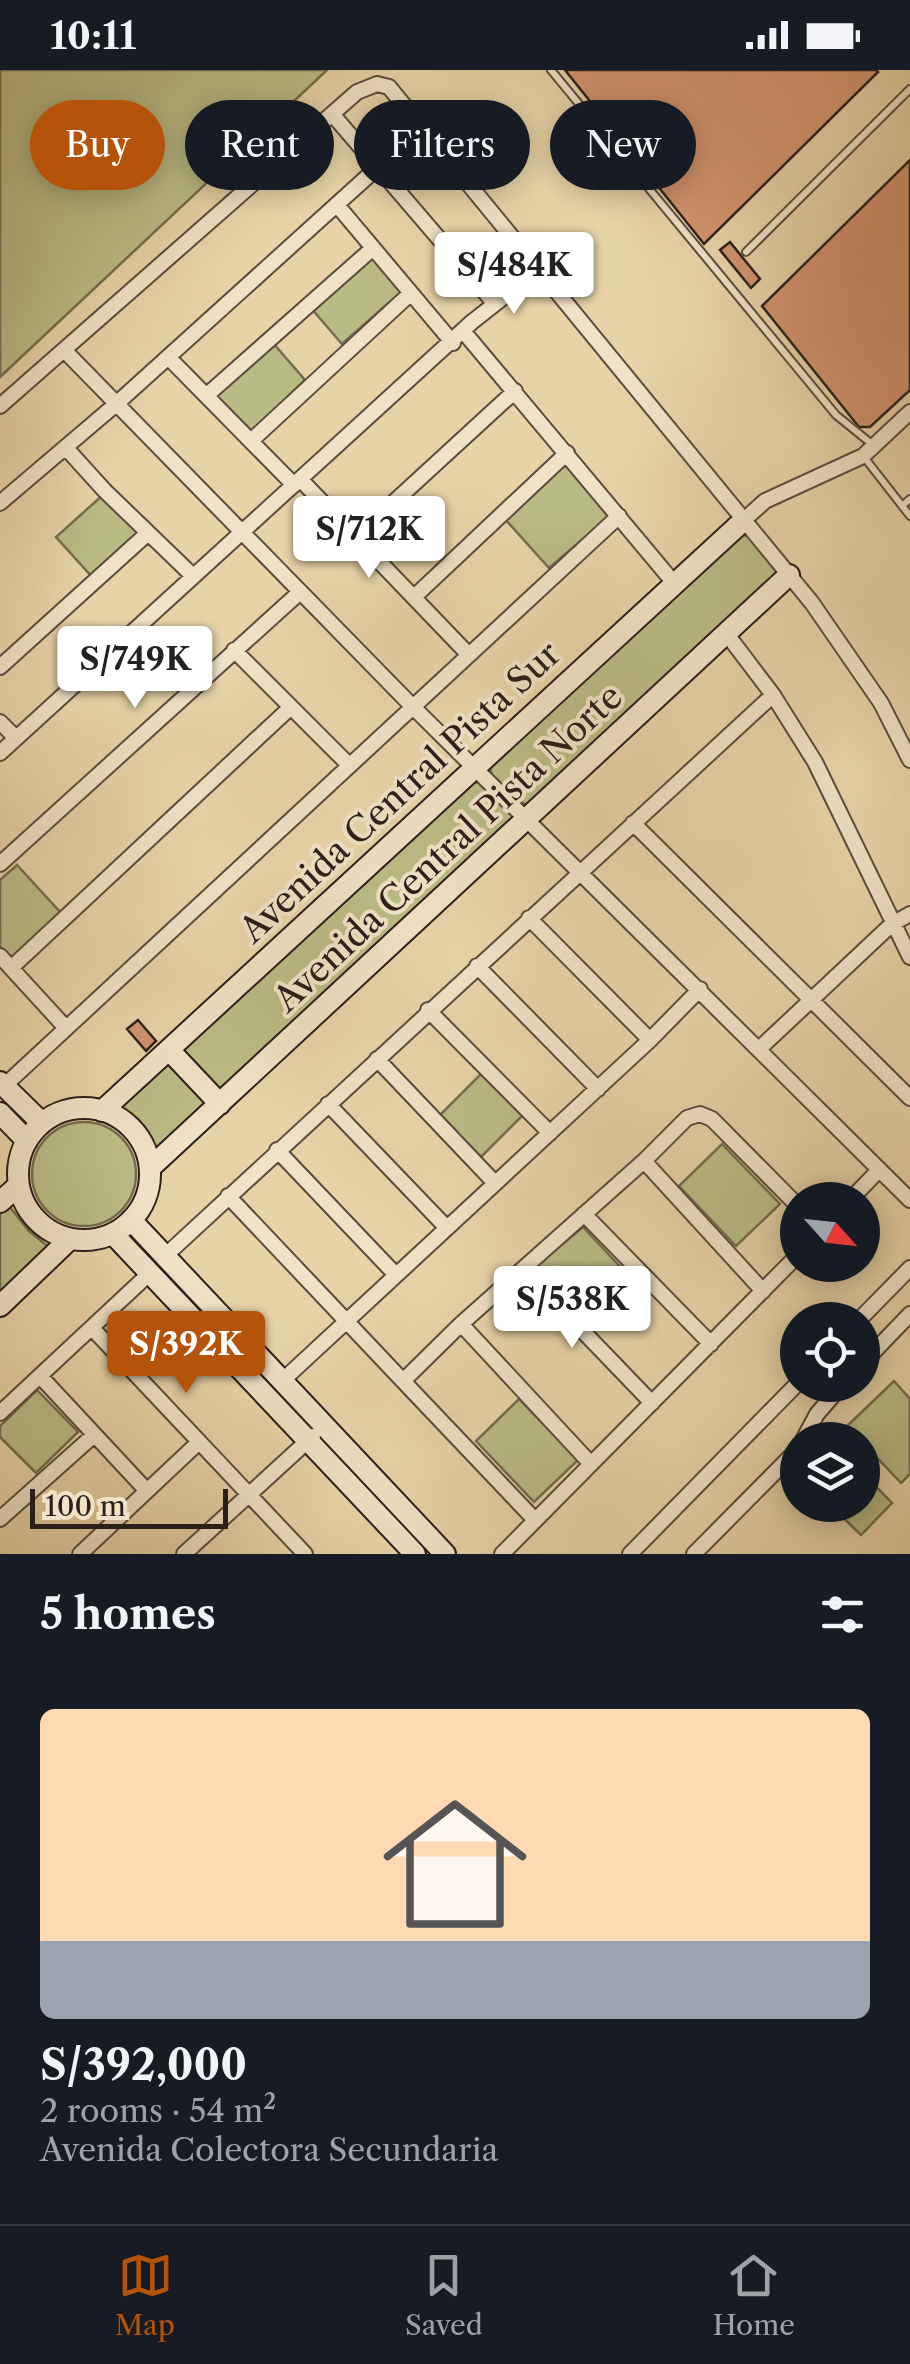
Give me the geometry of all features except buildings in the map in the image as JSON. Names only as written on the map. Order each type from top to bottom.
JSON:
[{"type":"street","points":[[334,114],[358,92],[377,84],[389,87],[847,649],[910,760]]},
{"type":"street","points":[[334,116],[354,140]]},
{"type":"street","points":[[0,504],[115,406],[354,189]]},
{"type":"street","points":[[0,406],[248,190]]},
{"type":"street","points":[[397,190],[495,304]]},
{"type":"street","points":[[336,205],[411,293],[515,392],[674,583]]},
{"type":"street","points":[[207,396],[373,248]]},
{"type":"street","points":[[0,753],[241,531],[538,270]]},
{"type":"street","points":[[252,440],[411,293]]},
{"type":"street","points":[[65,351],[413,708],[582,871],[910,1200]]},
{"type":"street","points":[[168,357],[357,536],[468,654]]},
{"type":"street","points":[[357,536],[515,392]]},
{"type":"street","points":[[743,522],[765,501],[869,451],[910,412]]},
{"type":"street","points":[[66,448],[192,576]]},
{"type":"street","points":[[414,597],[566,453]]},
{"type":"street","points":[[42,1123],[2,1084],[619,516]]},
{"type":"street","name":"Avenida Central Pista Sur","points":[[102,1110],[743,522]]},
{"type":"street","points":[[0,667],[148,533]]},
{"type":"street","name":"Avenida Central Pista Norte","points":[[150,1168],[789,575]]},
{"type":"street","points":[[0,864],[300,592]]},
{"type":"street","points":[[726,633],[773,695],[837,802],[910,957]]},
{"type":"street","points":[[234,650],[349,765]]},
{"type":"street","points":[[165,1256],[773,695]]},
{"type":"street","points":[[66,1028],[6,962],[291,708]]},
{"type":"street","points":[[0,722],[16,738]]},
{"type":"street","points":[[633,823],[910,1098]]},
{"type":"street","points":[[759,1048],[892,924],[910,914]]},
{"type":"street","points":[[529,918],[650,1040]]},
{"type":"street","points":[[477,966],[598,1088]]},
{"type":"street","points":[[282,1381],[700,989]]},
{"type":"street","points":[[428,1010],[550,1133]]},
{"type":"street","points":[[170,1051],[220,1104]]},
{"type":"street","points":[[377,1059],[494,1182]]},
{"type":"street","points":[[328,1104],[446,1227]]},
{"type":"street","points":[[71,1110],[102,1110],[130,1126],[147,1153],[150,1168],[145,1200],[131,1220],[113,1234],[92,1240],[70,1239],[36,1220],[25,1204],[18,1170],[28,1141],[42,1123],[71,1110]]},
{"type":"street","points":[[0,1113],[28,1141]]},
{"type":"street","points":[[403,1381],[687,1118],[700,1114],[712,1120],[780,1188]]},
{"type":"street","points":[[277,1150],[396,1275]]},
{"type":"street","points":[[644,1161],[763,1291]]},
{"type":"street","points":[[867,1182],[879,1170]]},
{"type":"street","points":[[0,1202],[19,1185]]},
{"type":"street","points":[[228,1196],[535,1520]]},
{"type":"street","points":[[584,1214],[711,1344]]},
{"type":"street","points":[[131,1220],[445,1554]]},
{"type":"street","points":[[113,1234],[415,1554]]},
{"type":"street","points":[[0,1306],[70,1239]]},
{"type":"street","points":[[877,1302],[910,1268]]},
{"type":"street","points":[[524,1269],[652,1402]]},
{"type":"street","points":[[502,1554],[780,1273]]},
{"type":"street","points":[[0,1413],[150,1274]]},
{"type":"street","points":[[880,1345],[910,1314]]},
{"type":"street","points":[[461,1324],[591,1464]]},
{"type":"street","points":[[92,1328],[305,1554]]},
{"type":"street","points":[[40,1376],[147,1491]]},
{"type":"street","points":[[630,1554],[780,1401]]},
{"type":"street","points":[[184,1554],[324,1426]]},
{"type":"street","points":[[0,1520],[94,1435]]},
{"type":"street","points":[[80,1554],[199,1442]]},
{"type":"street","points":[[694,1554],[780,1466]]},
{"type":"lane","points":[[551,70],[869,451],[910,516]]},
{"type":"lane","points":[[746,252],[910,90]]},
{"type":"lane","points":[[902,506],[910,499]]},
{"type":"green space","points":[[0,70],[327,70],[295,100],[185,100],[185,190],[199,190],[0,377]]},
{"type":"green space","points":[[375,240],[409,285],[342,344],[304,300]]},
{"type":"green space","points":[[267,336],[305,380],[248,436],[207,391]]},
{"type":"green space","points":[[561,465],[571,466],[608,511],[608,518],[549,568],[505,519]]},
{"type":"green space","points":[[104,494],[142,533],[93,578],[56,537]]},
{"type":"green space","points":[[734,538],[752,538],[777,567],[775,581],[528,807],[492,776],[490,767]]},
{"type":"green space","points":[[469,781],[481,783],[514,817],[219,1091],[183,1052],[185,1045]]},
{"type":"green space","points":[[17,865],[61,913],[12,961],[0,947],[0,880]]},
{"type":"green space","points":[[170,1063],[205,1098],[204,1104],[152,1155],[137,1127],[112,1111],[159,1065]]},
{"type":"green space","points":[[481,1074],[523,1115],[481,1157],[439,1116]]},
{"type":"green space","points":[[84,1122],[104,1126],[121,1137],[132,1154],[136,1174],[132,1194],[121,1211],[104,1222],[84,1226],[64,1222],[47,1211],[36,1194],[32,1174],[36,1154],[47,1137],[64,1126]]},
{"type":"green space","points":[[722,1144],[780,1204],[736,1246],[679,1186]]},
{"type":"green space","points":[[9,1206],[29,1231],[50,1248],[0,1297],[0,1214]]},
{"type":"green space","points":[[583,1227],[641,1289],[597,1330],[536,1266]]},
{"type":"green space","points":[[894,1381],[910,1399],[910,1474],[901,1483],[880,1461],[880,1422],[851,1422],[872,1402],[880,1402],[880,1394]]},
{"type":"green space","points":[[37,1390],[78,1432],[36,1473],[0,1437],[0,1426]]},
{"type":"green space","points":[[519,1399],[578,1460],[534,1502],[476,1441]]},
{"type":"green space","points":[[880,1491],[892,1503],[880,1515]]},
{"type":"green space","points":[[848,1522],[874,1522],[861,1535]]}]
